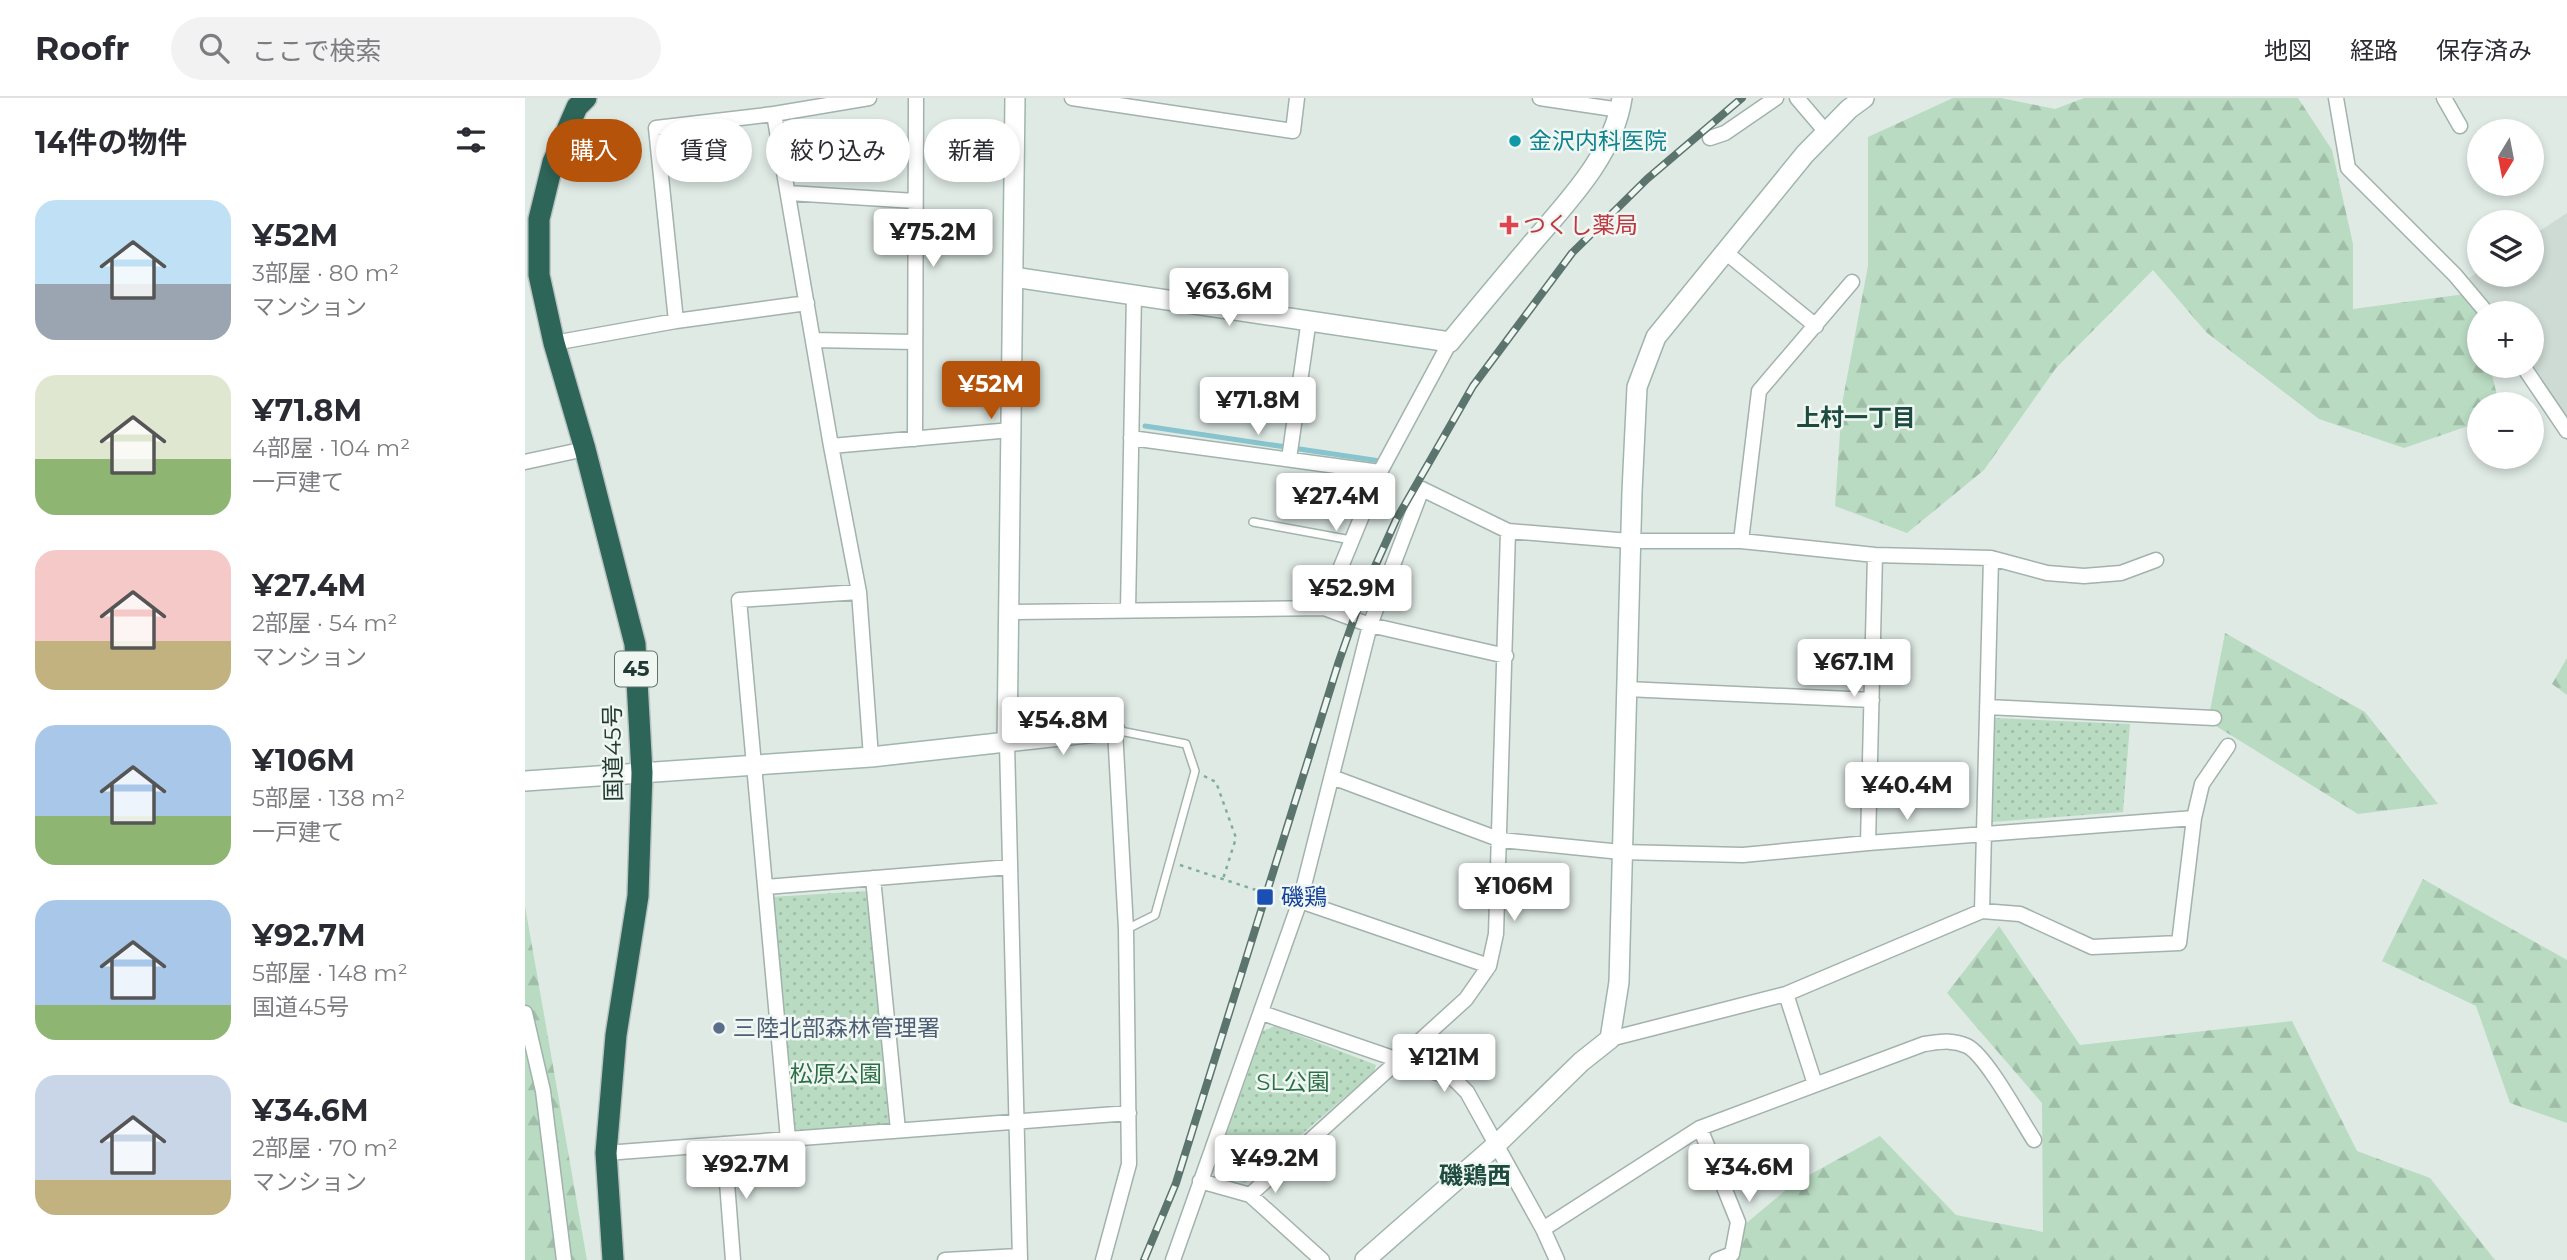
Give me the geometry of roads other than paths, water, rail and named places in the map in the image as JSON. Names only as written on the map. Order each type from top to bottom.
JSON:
[{"type":"highway","name":"国道45号","points":[[586,98],[577,107],[553,162],[539,219],[539,275],[554,343],[585,449],[635,644],[642,773],[638,896],[616,1035],[606,1153],[613,1260]]},
{"type":"street","points":[[676,321],[656,128],[774,114],[869,98]]},
{"type":"street","points":[[915,439],[916,98]]},
{"type":"street","points":[[945,1260],[1020,1258],[1007,744],[1015,98]]},
{"type":"street","points":[[1072,98],[1293,131],[1297,98]]},
{"type":"street","points":[[1324,608],[1380,472],[1450,342],[1580,186],[1608,144],[1621,104],[1540,98]]},
{"type":"street","points":[[1710,138],[1725,133],[1776,98]]},
{"type":"street","points":[[1797,98],[1826,132]]},
{"type":"street","points":[[1610,1039],[1619,982],[1630,541],[1637,387],[1656,337],[1805,154],[1849,109],[1864,98]]},
{"type":"street","points":[[2336,98],[2348,168],[2455,275],[2477,301]]},
{"type":"street","points":[[2444,98],[2461,127]]},
{"type":"street","points":[[774,114],[859,592],[870,757]]},
{"type":"street","points":[[789,193],[915,201]]},
{"type":"street","points":[[1724,251],[1816,326]]},
{"type":"street","points":[[1013,277],[1450,342]]},
{"type":"street","points":[[1741,541],[1759,391],[1852,282]]},
{"type":"street","points":[[1128,610],[1134,294]]},
{"type":"street","points":[[554,343],[676,321],[807,303]]},
{"type":"street","points":[[1289,459],[1309,320]]},
{"type":"street","points":[[814,340],[915,342]]},
{"type":"street","points":[[2531,378],[2567,431]]},
{"type":"street","points":[[831,446],[1011,430]]},
{"type":"street","points":[[1131,438],[1380,472]]},
{"type":"street","points":[[525,462],[585,449]]},
{"type":"street","points":[[1173,1260],[1300,901],[1370,625],[1422,489],[1508,531],[1630,541],[1741,541],[1875,555],[1991,558],[2047,573],[2084,576],[2121,573],[2156,560]]},
{"type":"street","points":[[1249,1195],[1466,999],[1489,966],[1496,934],[1501,839],[1508,531]]},
{"type":"street","points":[[1868,843],[1875,555]]},
{"type":"street","points":[[1982,911],[1991,558]]},
{"type":"street","points":[[788,1139],[739,600],[859,592]]},
{"type":"street","points":[[1008,611],[1324,608],[1370,625],[1506,656]]},
{"type":"street","points":[[1626,689],[1872,701]]},
{"type":"street","points":[[1987,707],[2214,718]]},
{"type":"street","points":[[525,781],[870,757],[1115,730],[1126,929],[1129,1164],[1103,1260]]},
{"type":"street","points":[[1365,1260],[1496,1145],[1581,1062],[1610,1039],[1786,995],[1982,911],[2020,914],[2092,947],[2179,943],[2194,818],[2202,784],[2228,746]]},
{"type":"street","points":[[1332,777],[1501,839],[1621,852],[1743,855],[2194,818]]},
{"type":"street","points":[[766,887],[1010,867]]},
{"type":"street","points":[[873,878],[898,1130]]},
{"type":"street","points":[[1300,901],[1489,966]]},
{"type":"street","points":[[1786,995],[1815,1084]]},
{"type":"street","points":[[525,1013],[543,1091],[563,1260]]},
{"type":"street","points":[[1262,1013],[1454,1079],[1467,1092],[1543,1229],[1557,1260]]},
{"type":"street","points":[[1543,1229],[1700,1128],[1924,1044],[1948,1040],[1970,1047],[1985,1063],[2034,1140]]},
{"type":"street","points":[[606,1153],[1129,1113]]},
{"type":"street","points":[[1700,1128],[1738,1222],[1731,1254],[1717,1260]]},
{"type":"street","points":[[724,1144],[733,1260]]},
{"type":"street","points":[[1200,1181],[1249,1195],[1322,1260]]},
{"type":"lane","points":[[1253,522],[1352,541]]},
{"type":"lane","points":[[1115,730],[1186,744],[1195,771],[1155,915],[1126,929]]},
{"type":"waterway","points":[[1145,426],[1380,461]]},
{"type":"railway","points":[[1144,1260],[1176,1183],[1339,661],[1363,593],[1396,520],[1473,386],[1572,253],[1647,179],[1742,98]]},
{"type":"place","name":"金沢内科医院","points":[[1515,141]]},
{"type":"place","name":"つくし薬局","points":[[1509,225]]},
{"type":"place","name":"磯鶏","points":[[1265,897]]},
{"type":"place","name":"三陸北部森林管理署","points":[[719,1028]]},
{"type":"district","name":"上村一丁目","points":[[1856,418]]},
{"type":"district","name":"磯鶏西","points":[[1475,1176]]},
{"type":"park label","name":"松原公園","points":[[836,1074]]},
{"type":"park label","name":"SL公園","points":[[1293,1082]]}]
